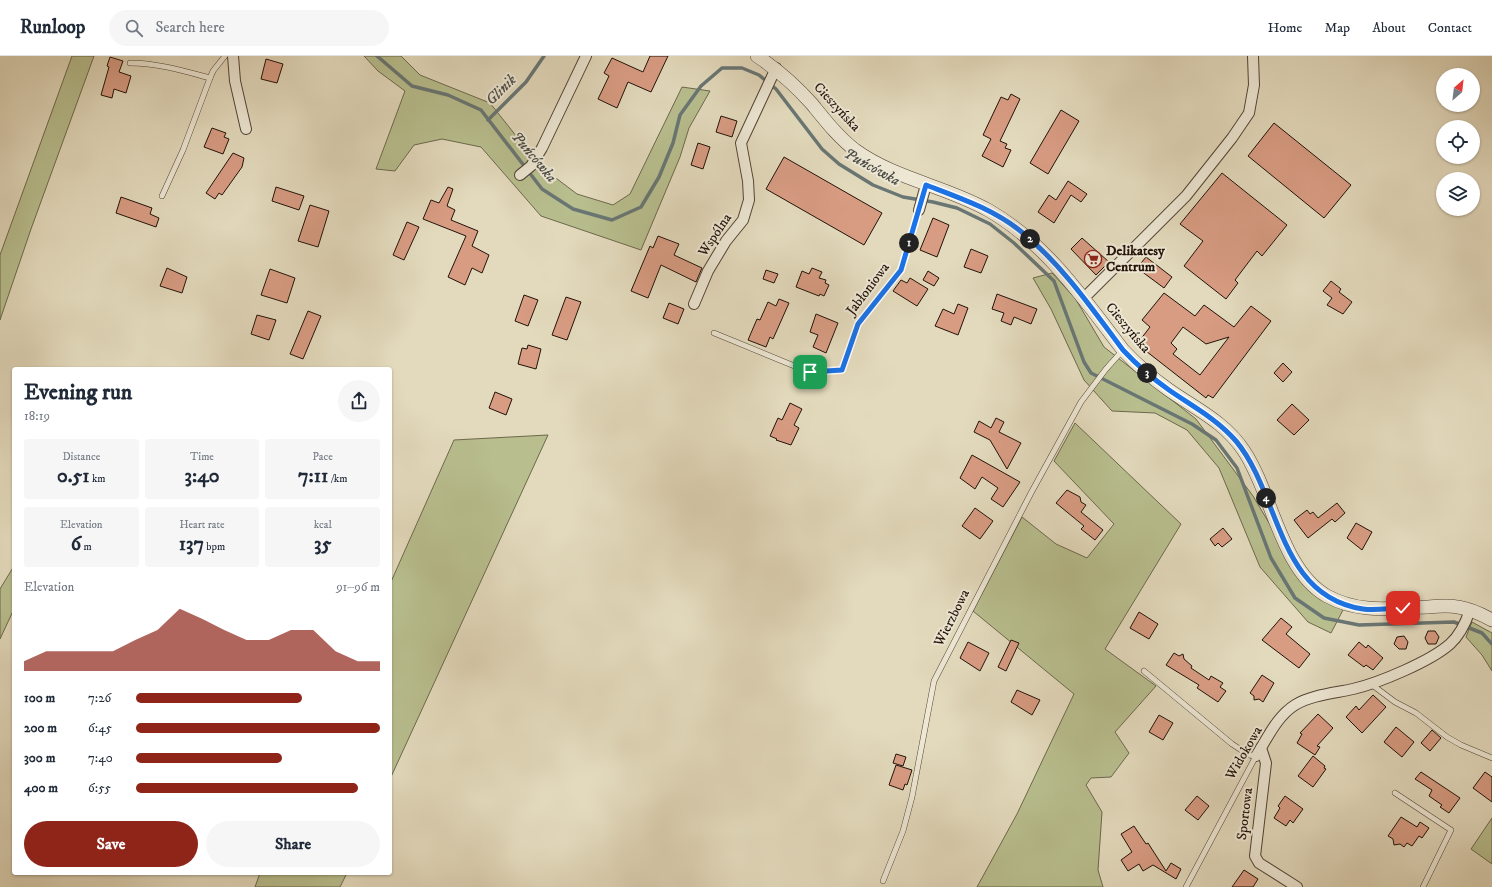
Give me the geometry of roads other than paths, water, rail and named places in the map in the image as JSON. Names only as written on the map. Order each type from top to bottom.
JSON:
[{"type":"street","points":[[233,56],[235,81],[246,129]]},
{"type":"street","points":[[520,175],[531,166],[542,148],[586,56]]},
{"type":"street","name":"Cieszyńska","points":[[757,56],[774,72],[797,88],[830,127],[855,150],[925,190],[987,210],[1024,233],[1054,262],[1123,350],[1151,376],[1220,424],[1236,441],[1254,469],[1282,537],[1300,568],[1316,588],[1341,603],[1364,609],[1450,606],[1468,615],[1492,620]]},
{"type":"street","points":[[1083,299],[1186,196],[1232,138],[1249,113],[1254,85],[1253,56]]},
{"type":"street","name":"Wspólna","points":[[694,304],[708,270],[726,242],[743,220],[749,200],[748,181],[741,143],[774,72]]},
{"type":"street","points":[[918,210],[925,190]]},
{"type":"street","name":"Widokowa","points":[[1259,752],[1281,717],[1294,706],[1305,700],[1370,683],[1434,655],[1450,643],[1458,634],[1468,615]]},
{"type":"street","name":"Sportowa","points":[[1259,752],[1266,763],[1255,856],[1259,862],[1297,887]]},
{"type":"lane","points":[[162,196],[189,137],[213,71],[225,56]]},
{"type":"lane","points":[[130,63],[145,63],[161,66],[210,78]]},
{"type":"lane","name":"Jabłoniowa","points":[[714,334],[810,372],[842,370],[858,324],[901,270],[918,210]]},
{"type":"lane","name":"Wierzbowa","points":[[883,881],[903,832],[912,797],[934,681],[1031,493],[1081,402],[1092,386],[1123,350]]},
{"type":"lane","points":[[1144,671],[1232,744],[1249,755],[1259,752]]},
{"type":"lane","points":[[1370,683],[1395,702],[1416,713],[1461,745],[1492,758]]},
{"type":"lane","name":"Widokowa","points":[[1186,887],[1259,752]]},
{"type":"lane","points":[[1395,793],[1451,830],[1423,887]]},
{"type":"waterway","name":"Puńcówka","points":[[377,56],[412,86],[448,95],[481,110],[542,189],[573,209],[612,220],[641,207],[659,177],[673,143],[680,115],[701,86],[722,68],[742,68],[759,75],[776,89],[822,149],[839,164],[873,185],[903,197],[957,208],[990,224],[1014,243],[1054,281],[1084,362],[1091,373],[1192,424],[1216,440],[1237,468],[1271,558],[1295,598],[1324,618],[1359,625],[1454,622],[1482,633],[1492,644]]},
{"type":"waterway","name":"Glinik","points":[[488,120],[526,82],[544,56]]},
{"type":"place","name":"Delikatesy Centrum","points":[[1093,259]]}]
